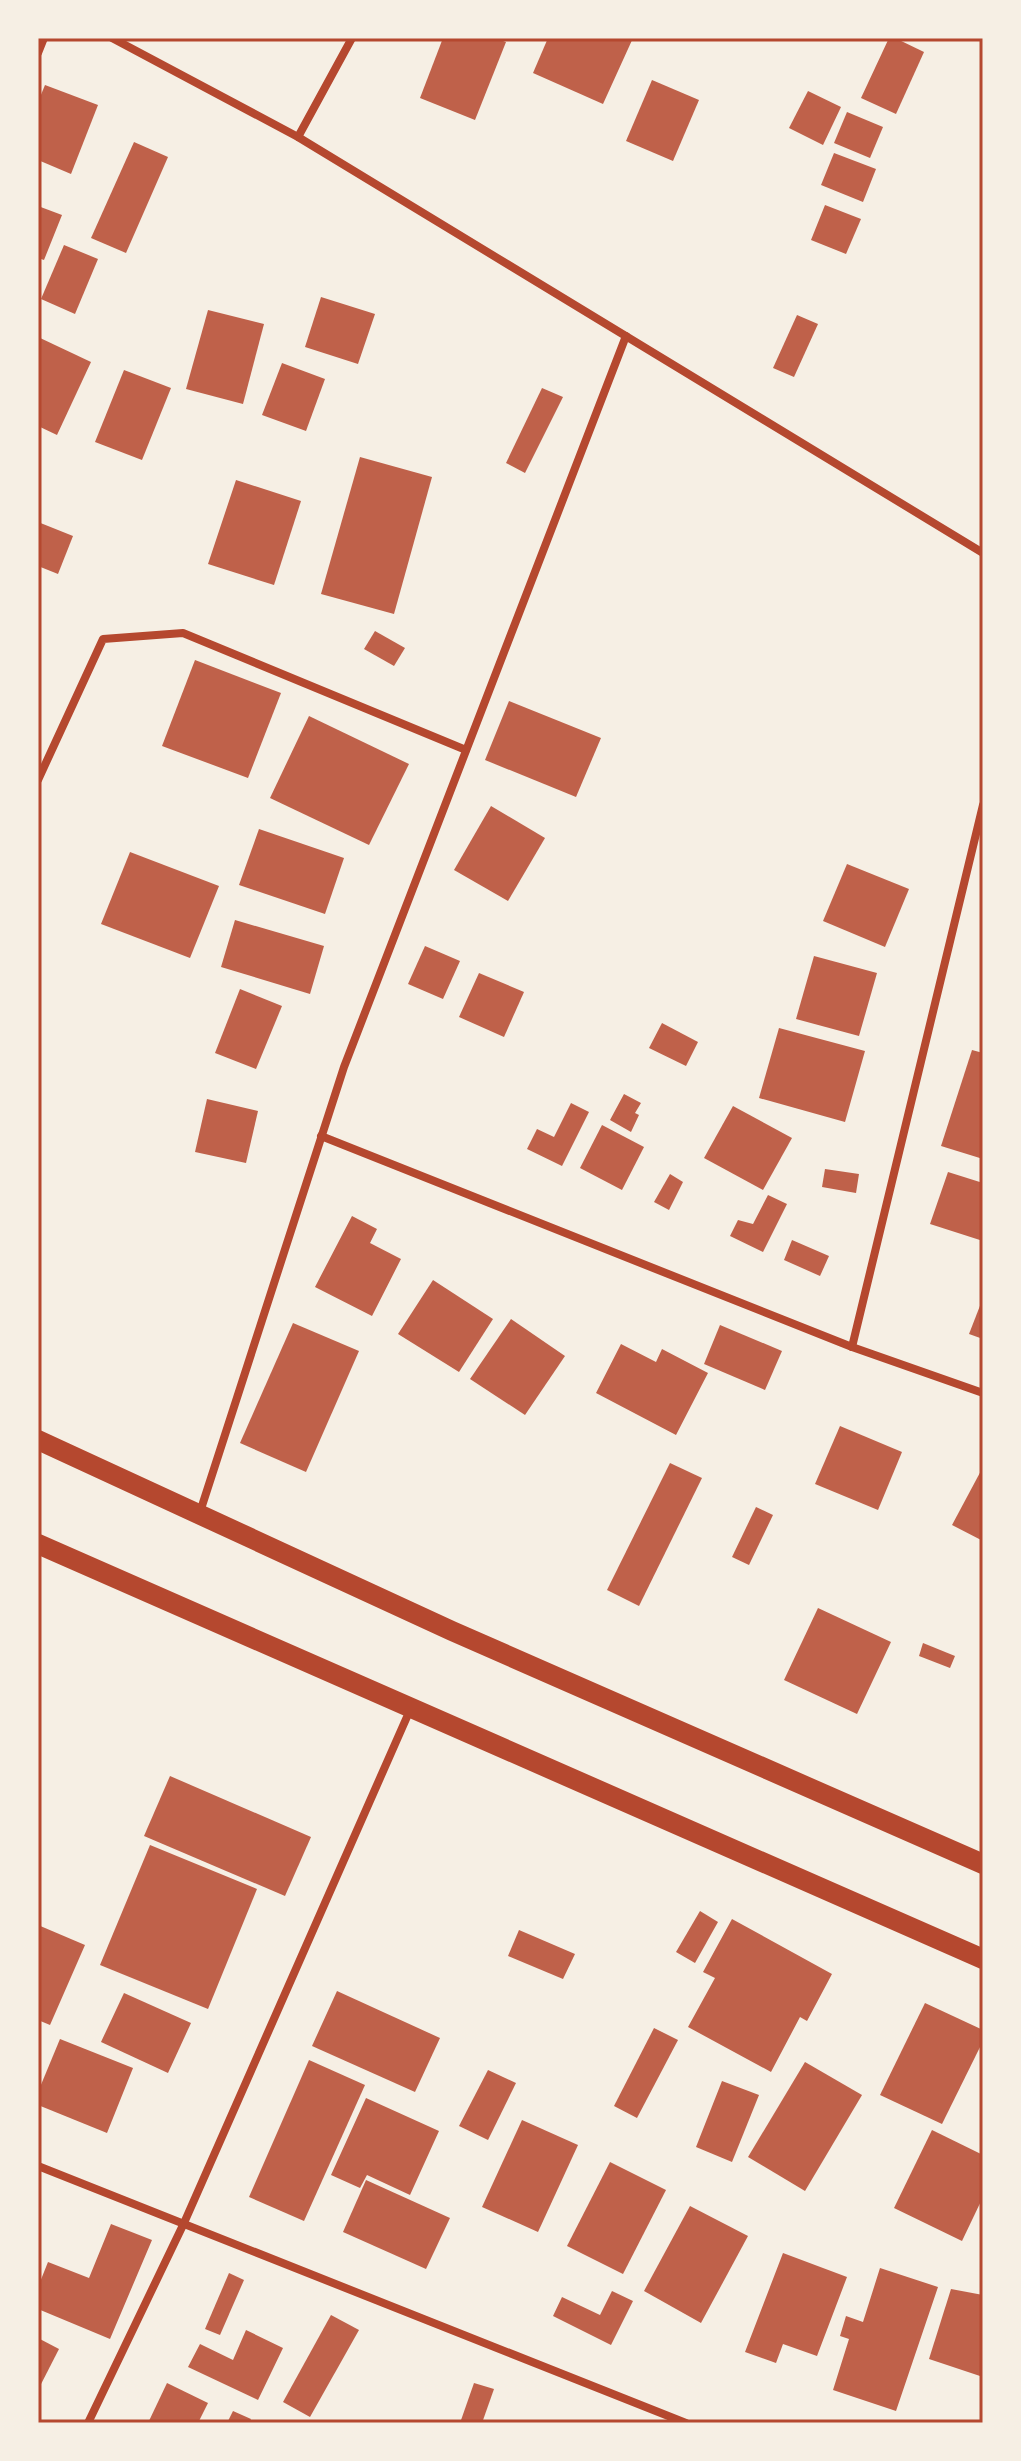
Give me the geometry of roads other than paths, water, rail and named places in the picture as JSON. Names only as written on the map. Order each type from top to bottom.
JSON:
[{"type":"main road","points":[[38,1440],[452,1631],[983,1864]]},
{"type":"main road","points":[[38,1544],[410,1710],[983,1959]]},
{"type":"street","points":[[38,53],[44,38]]},
{"type":"street","points":[[112,38],[298,137],[983,553]]},
{"type":"street","points":[[298,137],[352,38]]},
{"type":"street","points":[[199,1513],[344,1067],[626,336]]},
{"type":"street","points":[[38,780],[103,639],[183,633],[466,750]]},
{"type":"street","points":[[852,1347],[983,805]]},
{"type":"street","points":[[321,1136],[852,1347],[983,1393]]},
{"type":"street","points":[[88,2423],[184,2223],[410,1710]]},
{"type":"street","points":[[38,2166],[686,2423]]}]
